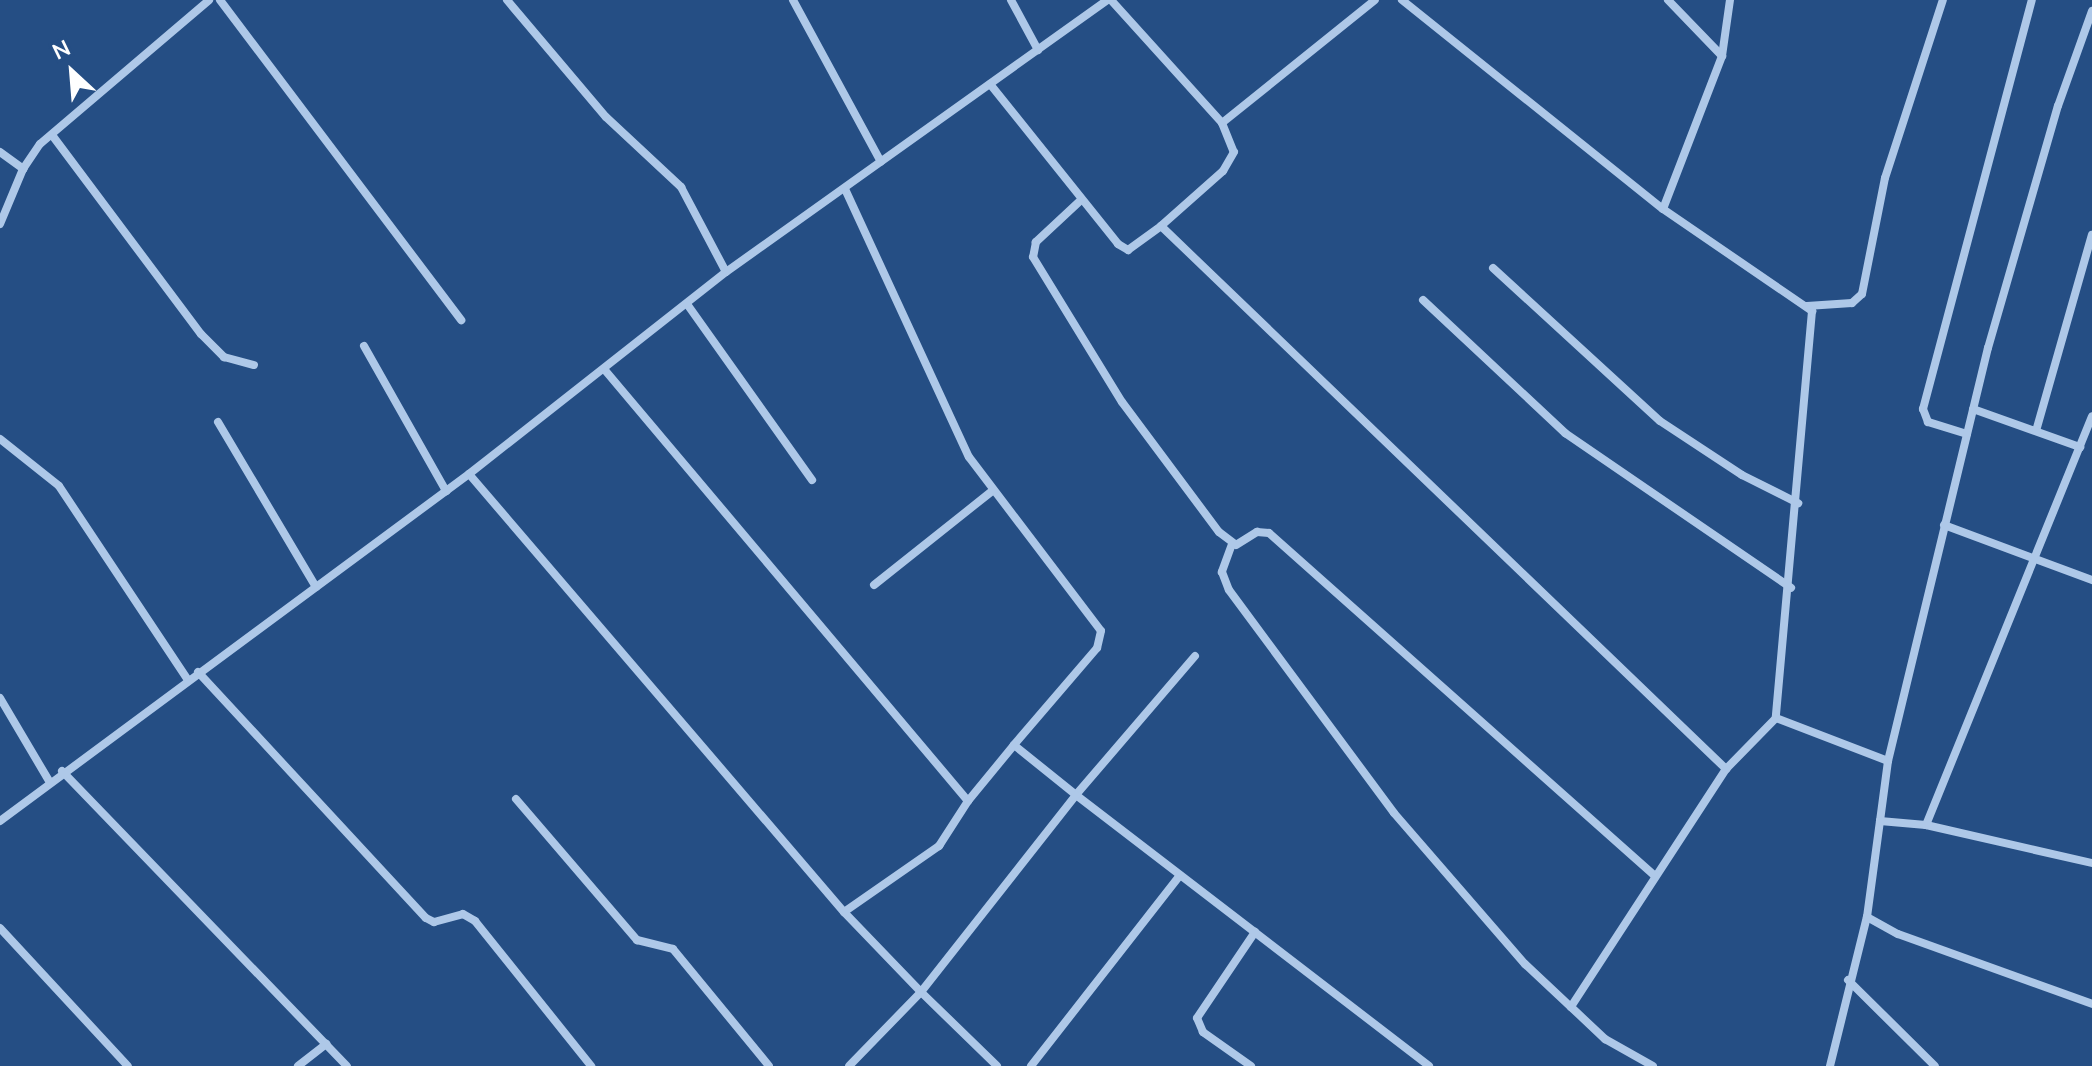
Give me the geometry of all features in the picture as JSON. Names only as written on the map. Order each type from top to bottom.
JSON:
[{"type":"street","points":[[220,0],[461,320]]},
{"type":"street","points":[[507,0],[606,117],[681,187],[726,272]]},
{"type":"street","points":[[793,0],[881,162]]},
{"type":"street","points":[[1011,0],[1038,50]]},
{"type":"street","points":[[0,821],[62,771],[469,474],[726,272],[845,189],[990,84],[1110,0],[1222,123],[1234,152],[1230,163],[1161,226],[1128,250],[1081,200],[990,84]]},
{"type":"street","points":[[1222,123],[1375,0]]},
{"type":"street","points":[[1402,0],[1663,209],[1807,306],[1812,317],[1791,588],[1776,718],[1726,769],[1571,1007]]},
{"type":"street","points":[[1668,0],[1722,56]]},
{"type":"street","points":[[1663,209],[1722,56],[1730,0]]},
{"type":"street","points":[[1807,306],[1852,303],[1862,294],[1885,178],[1943,0]]},
{"type":"street","points":[[1967,434],[1928,422],[1923,409],[2032,0]]},
{"type":"street","points":[[0,224],[23,169],[52,135],[205,1]]},
{"type":"street","points":[[1830,1066],[1848,980],[1867,917],[1888,761],[1944,525],[1973,409],[2058,106],[2092,11]]},
{"type":"street","points":[[52,135],[201,334],[224,357],[254,365]]},
{"type":"street","points":[[0,152],[23,169]]},
{"type":"street","points":[[844,912],[939,846],[968,801],[1102,637],[992,491],[942,406],[845,189]]},
{"type":"street","points":[[1081,200],[1036,242],[1033,257],[1146,438],[1232,544]]},
{"type":"street","points":[[1161,226],[1726,769]]},
{"type":"street","points":[[2036,431],[2092,235]]},
{"type":"street","points":[[1493,268],[1660,421],[1742,475],[1798,503]]},
{"type":"street","points":[[1423,300],[1565,433],[1791,588]]},
{"type":"street","points":[[687,304],[812,480]]},
{"type":"street","points":[[364,346],[446,491]]},
{"type":"street","points":[[604,369],[968,801]]},
{"type":"street","points":[[1973,409],[2080,447]]},
{"type":"street","points":[[1926,825],[2039,562],[2092,416]]},
{"type":"street","points":[[218,422],[316,587]]},
{"type":"street","points":[[0,439],[59,486],[188,680]]},
{"type":"street","points":[[469,474],[844,912],[997,1066]]},
{"type":"street","points":[[874,585],[992,491]]},
{"type":"street","points":[[1944,525],[2092,580]]},
{"type":"street","points":[[1653,1066],[1605,1039],[1525,964],[1394,813],[1229,590],[1222,572],[1232,544],[1257,532],[1269,533],[1655,876]]},
{"type":"street","points":[[849,1066],[921,992],[1076,795],[1195,656]]},
{"type":"street","points":[[198,672],[426,918],[434,922],[463,914],[475,921],[591,1066]]},
{"type":"street","points":[[0,698],[49,781]]},
{"type":"street","points":[[1776,718],[1888,761]]},
{"type":"street","points":[[1014,745],[1429,1066]]},
{"type":"street","points":[[62,771],[347,1066]]},
{"type":"street","points":[[516,799],[637,940],[673,949],[769,1066]]},
{"type":"street","points":[[1880,821],[1926,825],[2092,863]]},
{"type":"street","points":[[1031,1066],[1180,875]]},
{"type":"street","points":[[1867,917],[1898,934],[2092,1004]]},
{"type":"street","points":[[0,928],[128,1066]]},
{"type":"street","points":[[1251,1066],[1203,1032],[1197,1018],[1255,932]]},
{"type":"street","points":[[1848,980],[1935,1066]]},
{"type":"street","points":[[298,1066],[326,1044]]}]
